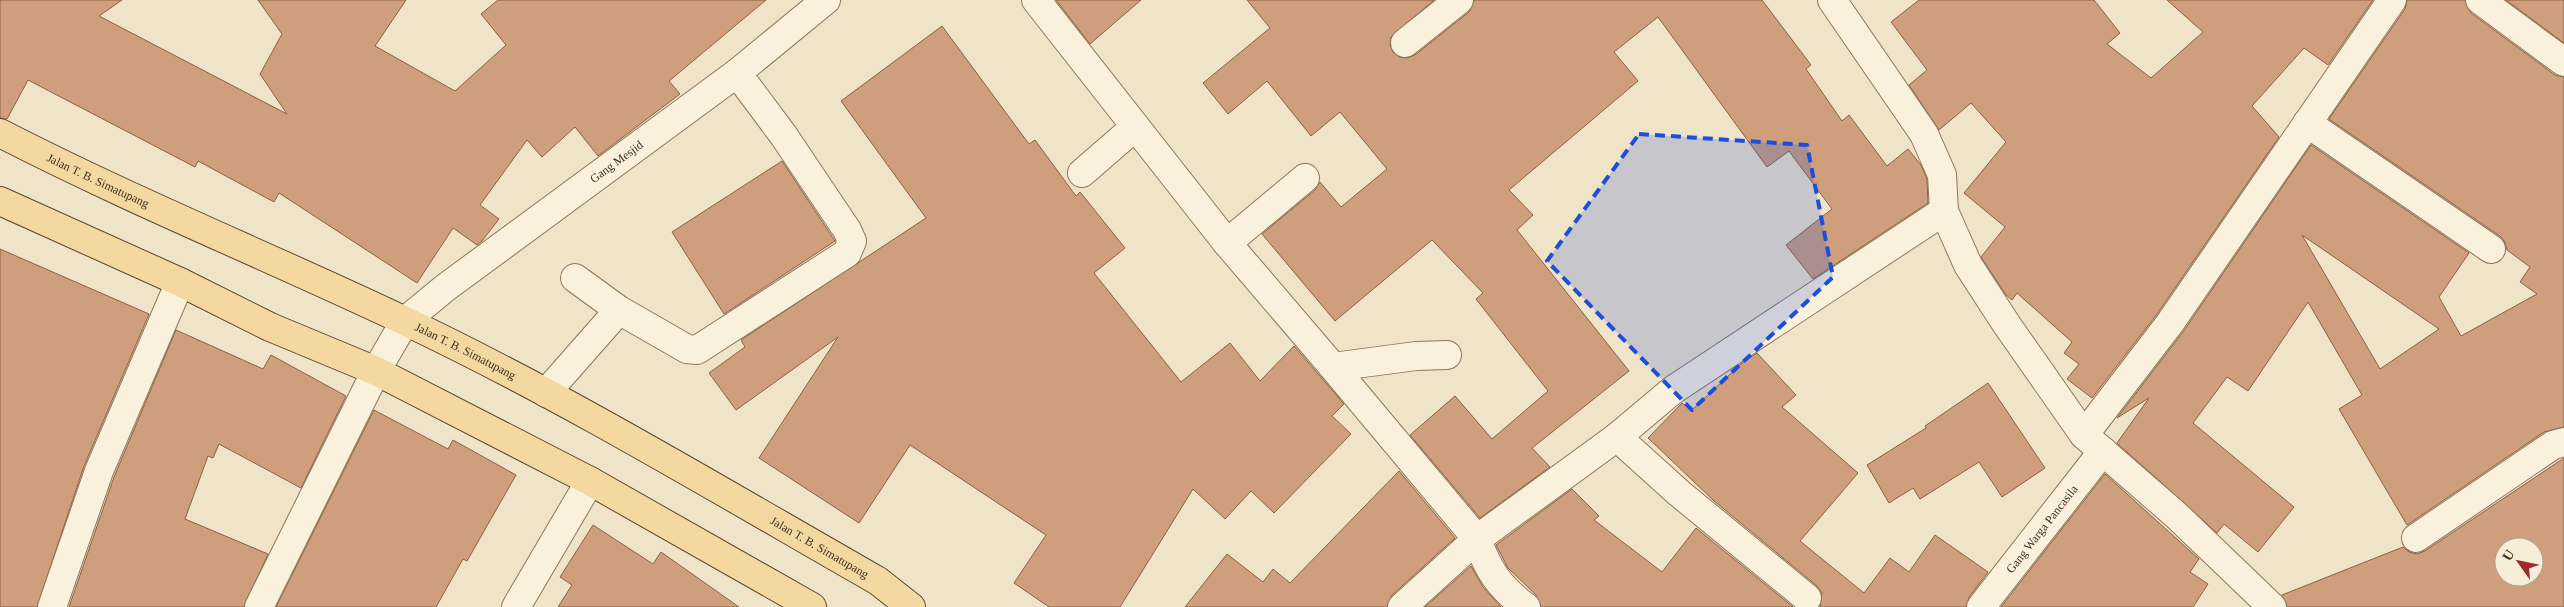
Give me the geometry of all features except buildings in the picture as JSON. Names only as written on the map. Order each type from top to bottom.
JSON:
[{"type":"main road","name":"Jalan T. B. Simatupang","points":[[0,133],[88,178],[405,321],[546,394],[878,581],[911,607]]},
{"type":"main road","points":[[0,201],[180,282],[270,327],[376,370],[590,481],[812,607]]},
{"type":"street","name":"Gang Mesjid","points":[[259,607],[376,370],[405,321],[445,288],[737,73],[826,0]]},
{"type":"street","points":[[1036,0],[1227,243],[1333,366],[1477,539],[1487,566],[1508,593],[1526,607]]},
{"type":"street","points":[[1405,43],[1458,0]]},
{"type":"street","points":[[1832,0],[1924,134],[1942,175],[1944,211],[1968,265],[2007,325],[2093,443],[2176,515],[2272,607]]},
{"type":"street","name":"Gang Warga Pancasila","points":[[1981,607],[2093,443],[2170,323],[2392,0]]},
{"type":"street","points":[[2480,0],[2564,62]]},
{"type":"street","points":[[575,278],[619,310],[687,349],[697,350],[847,253],[852,242],[847,230],[784,136],[737,73]]},
{"type":"street","points":[[2307,122],[2491,249]]},
{"type":"street","points":[[1082,173],[1135,127]]},
{"type":"street","points":[[1227,243],[1305,178]]},
{"type":"street","points":[[1402,607],[1477,539],[1617,437],[1673,390],[1944,211]]},
{"type":"street","points":[[52,607],[99,471],[180,282]]},
{"type":"street","points":[[546,394],[619,310]]},
{"type":"street","points":[[1333,366],[1416,356],[1447,355]]},
{"type":"street","points":[[1617,437],[1680,493],[1807,598]]},
{"type":"street","points":[[2416,538],[2553,445],[2564,442]]},
{"type":"street","points":[[516,607],[590,481]]},
{"type":"highlighted area","points":[[1639,134],[1807,145],[1833,277],[1692,410],[1547,261]]}]
